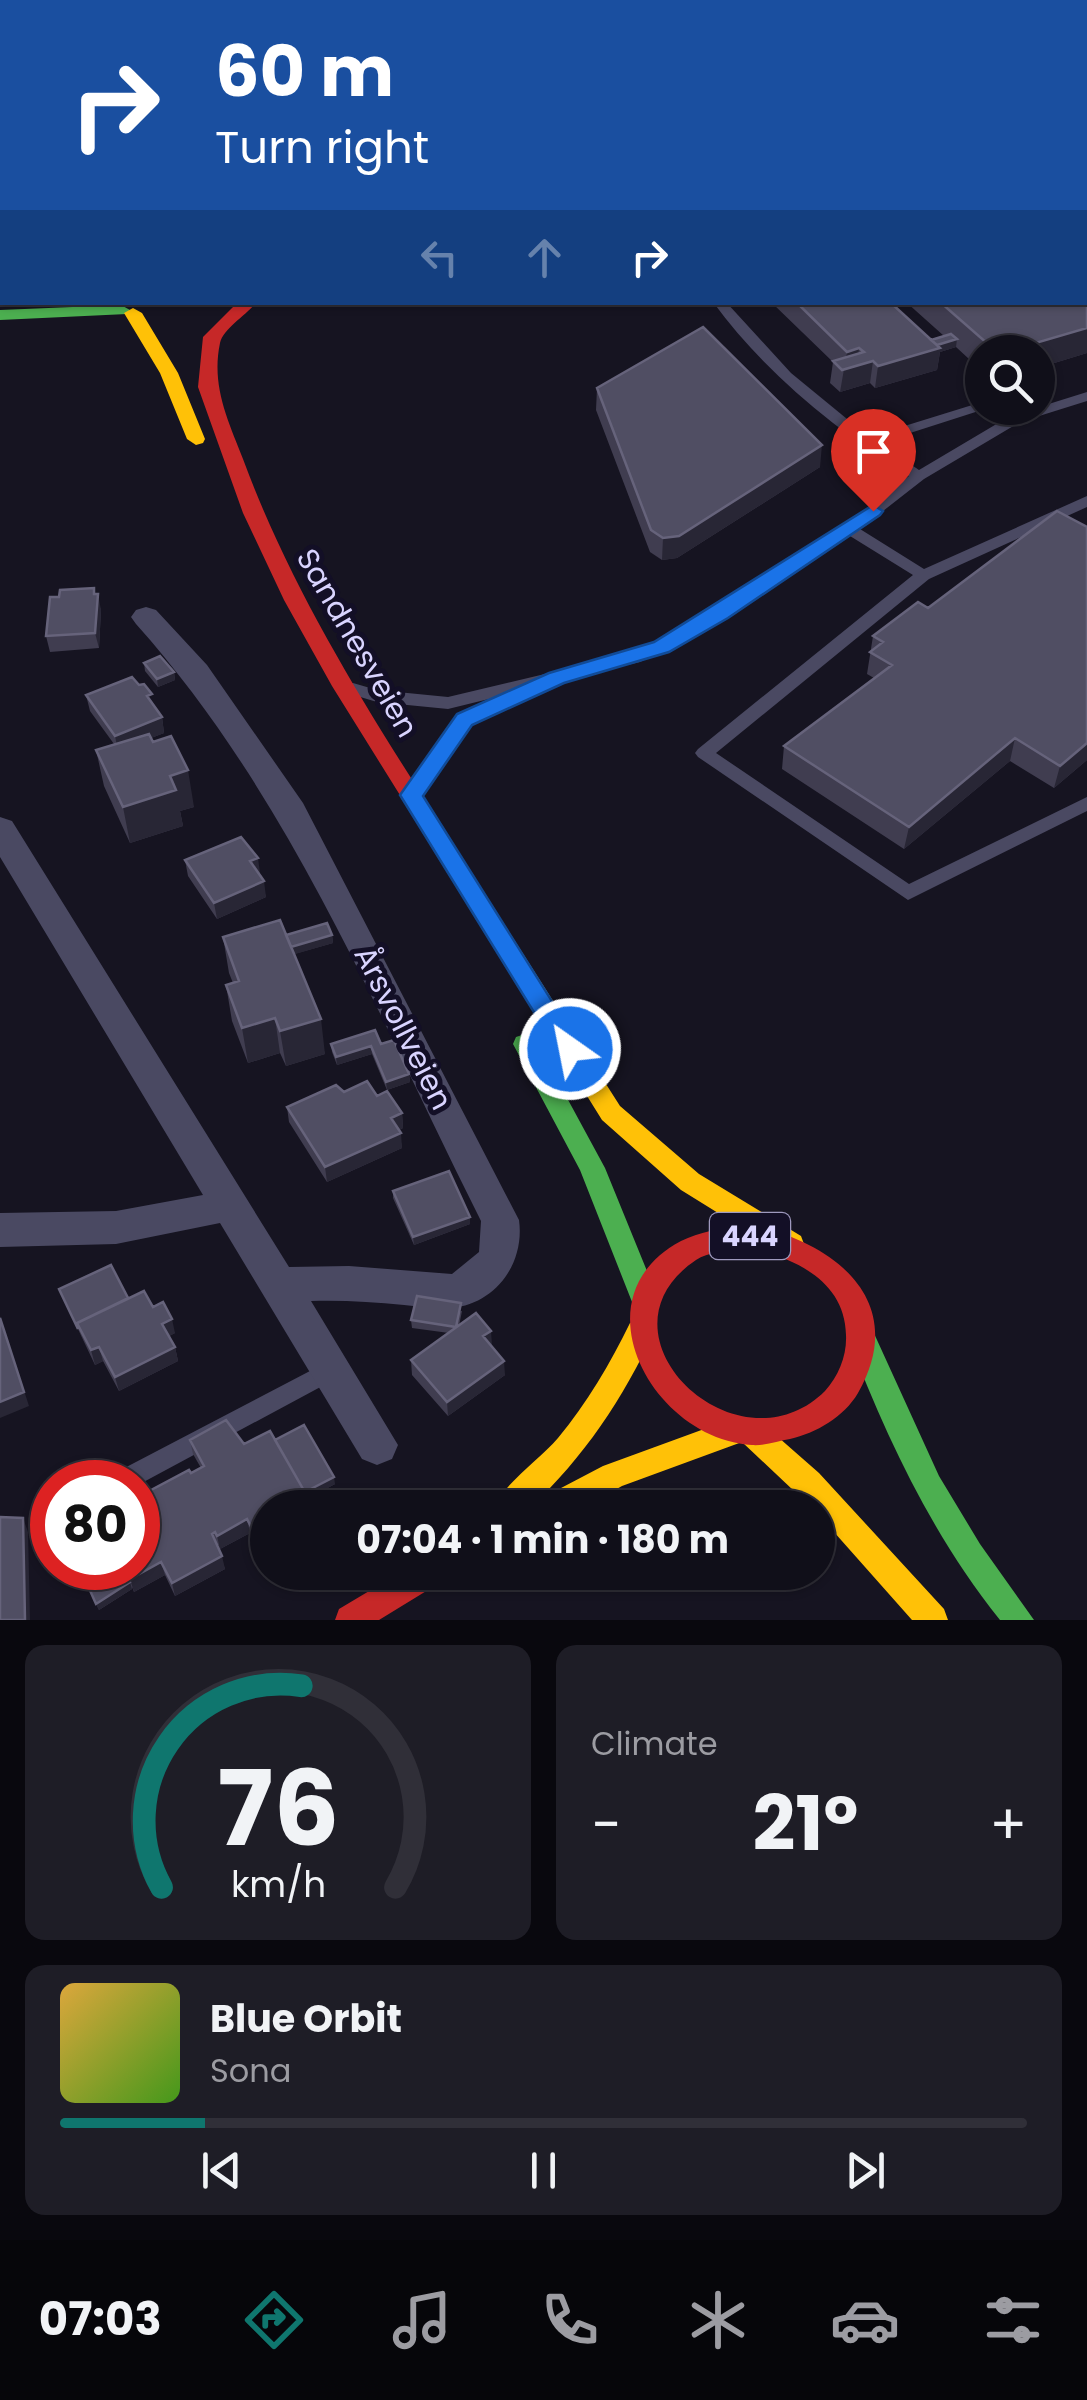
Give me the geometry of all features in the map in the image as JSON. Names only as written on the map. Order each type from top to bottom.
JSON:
[{"type":"main road","name":"444","points":[[202,315],[240,305]]},
{"type":"main road","name":"Sandnesveien","points":[[246,305],[212,338],[207,387],[253,513],[294,600],[343,686],[611,1113],[690,1182],[791,1244]]},
{"type":"main road","points":[[0,315],[119,308],[166,316]]},
{"type":"main road","points":[[119,308],[155,341],[180,390],[206,467]]},
{"type":"main road","points":[[517,1031],[587,1152],[616,1216],[644,1298],[640,1332],[612,1393],[587,1432],[529,1490]]},
{"type":"main road","name":"444","points":[[644,1298],[655,1278],[691,1247],[740,1235],[791,1244],[814,1256],[848,1292],[895,1429],[932,1501],[958,1546],[1018,1620]]},
{"type":"main road","points":[[640,1332],[646,1360],[660,1384],[681,1405],[707,1421],[744,1431],[781,1430],[808,1421],[831,1407],[848,1387],[859,1363],[862,1338]]},
{"type":"main road","points":[[587,1490],[613,1476],[744,1431]]},
{"type":"main road","points":[[744,1431],[822,1496],[933,1620]]},
{"type":"main road","points":[[350,1620],[400,1590]]},
{"type":"street","name":"Årsvollveien","points":[[146,617],[196,672],[292,811],[491,1202],[504,1237],[492,1266],[468,1287],[452,1290],[279,1284]]},
{"type":"street","points":[[0,829],[377,1445]]},
{"type":"street","points":[[0,1230],[118,1229],[174,1222],[229,1204]]},
{"type":"lane","points":[[721,305],[735,324],[865,443],[920,476]]},
{"type":"lane","points":[[343,686],[377,696],[448,703],[557,678],[662,647],[850,529],[920,476],[1016,420],[1087,396]]},
{"type":"lane","points":[[865,443],[965,411]]},
{"type":"lane","points":[[1087,501],[923,575],[704,753],[908,893],[1087,803]]},
{"type":"lane","points":[[850,529],[923,575]]},
{"type":"lane","points":[[411,795],[464,719],[557,678]]},
{"type":"lane","points":[[160,1461],[331,1370]]},
{"type":"building","points":[[799,305],[893,305],[940,348],[878,366],[873,361],[842,370],[833,361],[864,352],[859,348],[847,352]]},
{"type":"building","points":[[943,305],[1087,305],[1087,328],[1055,337],[978,335]]},
{"type":"building","points":[[703,327],[822,445],[679,536],[663,538],[651,530],[597,388]]},
{"type":"building","points":[[951,334],[957,339],[937,345],[931,340]]},
{"type":"building","points":[[1057,511],[1087,527],[1087,743],[1060,766],[1015,738],[909,827],[784,746],[892,665],[870,652],[883,642],[873,636],[918,602],[928,608]]},
{"type":"building","points":[[94,588],[94,594],[98,594],[95,633],[46,636],[50,597],[59,597],[60,590]]},
{"type":"building","points":[[160,656],[174,672],[157,679],[144,663]]},
{"type":"building","points":[[132,677],[152,694],[147,696],[162,717],[115,736],[86,695]]},
{"type":"building","points":[[149,734],[153,742],[171,736],[188,770],[170,776],[176,790],[123,807],[96,750]]},
{"type":"building","points":[[241,837],[258,858],[250,861],[264,881],[214,903],[185,860]]},
{"type":"building","points":[[280,920],[321,1019],[280,1031],[275,1018],[242,1028],[226,985],[239,981],[223,937]]},
{"type":"building","points":[[327,923],[332,935],[291,947],[286,935]]},
{"type":"building","points":[[375,1030],[381,1044],[394,1040],[409,1074],[386,1082],[371,1046],[336,1057],[331,1044]]},
{"type":"building","points":[[367,1081],[377,1096],[387,1091],[402,1113],[391,1118],[401,1133],[325,1167],[287,1107],[336,1085],[344,1092]]},
{"type":"building","points":[[449,1171],[470,1217],[413,1237],[393,1191]]},
{"type":"building","points":[[111,1265],[128,1298],[77,1323],[78,1329],[59,1289]]},
{"type":"building","points":[[144,1291],[153,1307],[163,1302],[172,1319],[162,1324],[175,1347],[115,1377],[99,1347],[91,1350],[77,1323]]},
{"type":"building","points":[[417,1296],[461,1303],[456,1327],[411,1320]]},
{"type":"building","points":[[476,1313],[491,1331],[483,1336],[504,1361],[447,1402],[411,1360]]},
{"type":"building","points":[[0,1318],[24,1392],[0,1402]]},
{"type":"building","points":[[226,1420],[244,1444],[270,1431],[303,1489],[250,1490],[250,1525],[247,1519],[217,1536],[212,1534],[222,1556],[172,1583],[160,1563],[160,1485],[204,1466],[190,1440]]},
{"type":"building","points":[[304,1425],[334,1477],[303,1490],[275,1440]]},
{"type":"building","points":[[0,1517],[23,1518],[25,1620],[0,1620]]},
{"type":"building","points":[[90,1590],[118,1590],[96,1604]]},
{"type":"traffic: fast","points":[[0,315],[121,310]]},
{"type":"traffic: fast","points":[[525,1044],[592,1168],[644,1298]]},
{"type":"traffic: fast","points":[[862,1338],[928,1486],[970,1555],[1019,1620]]},
{"type":"traffic: slow","points":[[133,313],[169,373],[196,439]]},
{"type":"traffic: slow","points":[[482,908],[611,1113],[690,1182],[791,1244]]},
{"type":"traffic: slow","points":[[526,1490],[584,1428],[640,1332]]},
{"type":"traffic: slow","points":[[587,1490],[613,1476],[737,1430]]},
{"type":"traffic: slow","points":[[752,1432],[809,1483],[933,1620]]},
{"type":"traffic: jam","points":[[245,305],[212,337],[207,387],[253,513],[294,600],[343,686],[482,908]]},
{"type":"traffic: jam","points":[[740,1235],[767,1239],[817,1260],[851,1296],[860,1319],[860,1346],[852,1375],[836,1399],[796,1424],[754,1432],[716,1424],[683,1404],[659,1375],[645,1341],[644,1307],[658,1275],[689,1250],[740,1235]]},
{"type":"traffic: jam","points":[[350,1620],[400,1590]]},
{"type":"route","points":[[570,1049],[411,795],[464,719],[557,678],[662,647],[873,511]]}]
